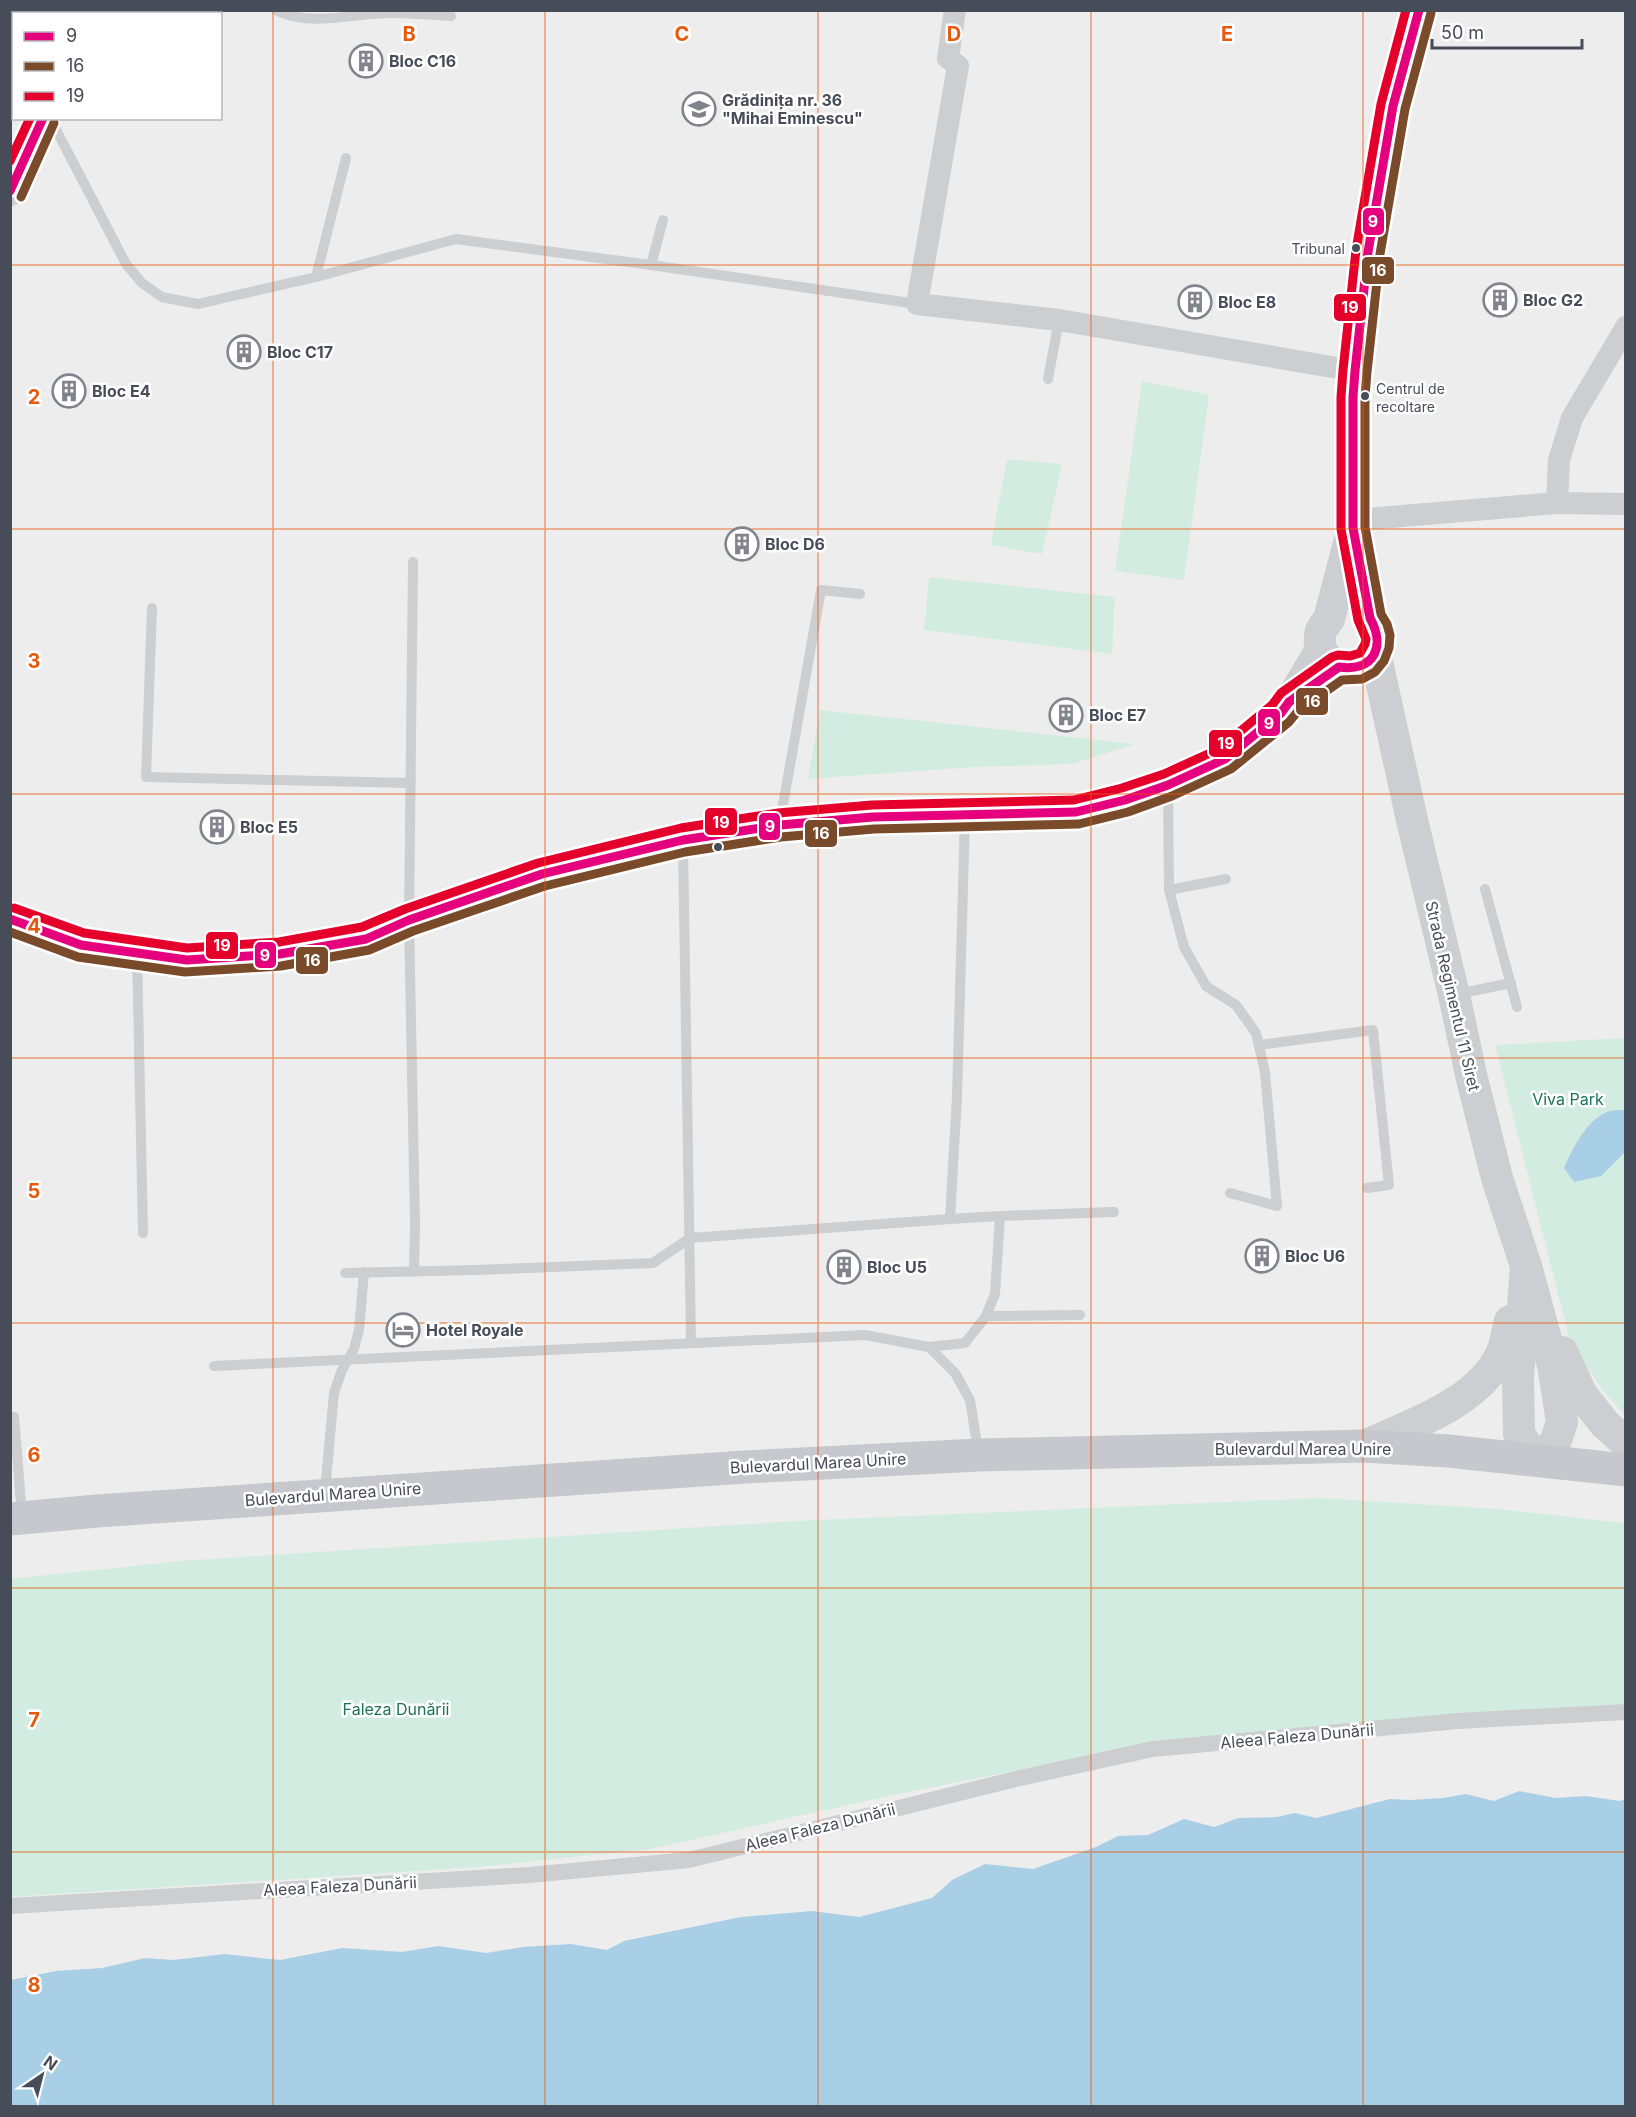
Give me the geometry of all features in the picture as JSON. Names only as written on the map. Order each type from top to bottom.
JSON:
[{"type":"main road","points":[[1366,615],[1354,524],[1353,397],[1355,371],[1368,252],[1393,106],[1419,10]]},
{"type":"main road","points":[[1354,524],[1334,650],[1390,725]]},
{"type":"main road","points":[[1353,610],[1366,615],[1376,626],[1379,642],[1375,653],[1371,661],[1360,668],[1334,650],[1341,611],[1353,610]]},
{"type":"main road","name":"Strada Regimentul 11 Siret","points":[[1375,653],[1472,1079],[1497,1178],[1526,1266]]},
{"type":"main road","points":[[1526,1266],[1582,1395],[1605,1424],[1626,1443]]},
{"type":"main road","points":[[1364,1446],[1446,1408],[1481,1383],[1502,1353],[1526,1266]]},
{"type":"main road","points":[[1526,1266],[1553,1365],[1562,1422],[1555,1443],[1537,1460],[1519,1434],[1518,1377],[1526,1266]]},
{"type":"main road","name":"Bulevardul Marea Unire","points":[[16,1518],[745,1467],[979,1455],[1364,1446],[1448,1451],[1626,1470]]},
{"type":"street","points":[[955,10],[948,57],[958,66],[917,304],[1059,320],[1355,371]]},
{"type":"street","points":[[10,192],[42,120]]},
{"type":"street","points":[[1557,503],[1559,460],[1572,418],[1626,327]]},
{"type":"street","points":[[1354,524],[1557,503],[1626,504]]},
{"type":"street","points":[[10,919],[81,945],[186,960],[279,954],[366,939],[409,920],[542,874],[683,840],[780,825],[873,817],[1076,812],[1125,800],[1168,785],[1225,759],[1281,713],[1334,650]]},
{"type":"street","name":"Aleea Faleza Dunării","points":[[10,1906],[529,1875],[689,1860],[1020,1778],[1153,1749],[1458,1721],[1626,1712]]},
{"type":"lane","points":[[276,10],[287,16],[311,19],[390,13],[451,16]]},
{"type":"lane","points":[[51,120],[126,264],[142,283],[162,297],[198,304],[316,277],[456,239],[917,304]]},
{"type":"lane","points":[[316,277],[346,158]]},
{"type":"lane","points":[[651,265],[663,220]]},
{"type":"lane","points":[[1048,379],[1059,320]]},
{"type":"lane","points":[[413,562],[409,920],[414,1272]]},
{"type":"lane","points":[[780,825],[821,590],[860,594]]},
{"type":"lane","points":[[152,608],[146,777],[411,783]]},
{"type":"lane","points":[[1168,785],[1169,890],[1184,947],[1206,986],[1236,1005],[1256,1033],[1265,1072],[1277,1206],[1230,1193]]},
{"type":"lane","points":[[950,1219],[957,1097],[965,814]]},
{"type":"lane","points":[[683,840],[692,1343]]},
{"type":"lane","points":[[1169,890],[1226,879]]},
{"type":"lane","points":[[1485,889],[1516,1007]]},
{"type":"lane","points":[[137,953],[143,1233]]},
{"type":"lane","points":[[1454,994],[1511,983]]},
{"type":"lane","points":[[1259,1045],[1373,1030],[1389,1185],[1367,1188]]},
{"type":"lane","points":[[345,1273],[653,1263],[690,1238],[950,1219],[1114,1212]]},
{"type":"lane","points":[[214,1366],[865,1335],[929,1347],[965,1342],[986,1316],[995,1294],[1000,1216]]},
{"type":"lane","points":[[325,1495],[334,1393],[354,1349],[359,1330],[364,1272]]},
{"type":"lane","points":[[986,1316],[1080,1315]]},
{"type":"lane","points":[[929,1347],[955,1373],[970,1400],[979,1455]]},
{"type":"lane","points":[[10,1417],[14,1417],[16,1518]]},
{"type":"green space","points":[[1142,381],[1209,395],[1184,580],[1115,571]]},
{"type":"green space","points":[[1007,459],[1062,464],[1042,554],[991,545]]},
{"type":"green space","points":[[929,577],[1115,597],[1112,654],[924,630]]},
{"type":"green space","points":[[820,710],[1135,744],[1072,764],[973,767],[808,779]]},
{"type":"green space","name":"Viva Park","points":[[1625,1038],[1625,1415],[1605,1393],[1571,1345],[1495,1045]]},
{"type":"green space","name":"Faleza Dunării","points":[[1319,1498],[1499,1509],[1625,1523],[1625,1710],[1069,1760],[893,1795],[650,1849],[478,1867],[11,1897],[10,1579],[180,1561],[795,1521]]},
{"type":"water","points":[[1625,1110],[1625,1152],[1601,1176],[1574,1182],[1564,1168],[1581,1136],[1599,1116],[1609,1111]]},
{"type":"water","points":[[1519,1791],[1556,1798],[1586,1796],[1620,1801],[1625,1799],[1625,2106],[11,2106],[11,1980],[56,1971],[102,1968],[145,1958],[173,1960],[225,1954],[280,1960],[342,1948],[402,1952],[438,1946],[486,1953],[523,1947],[571,1944],[607,1950],[624,1941],[741,1917],[812,1911],[859,1917],[932,1898],[952,1880],[985,1864],[1033,1869],[1096,1847],[1118,1836],[1148,1835],[1184,1819],[1214,1827],[1238,1818],[1277,1817],[1295,1813],[1316,1818],[1390,1799],[1443,1798],[1466,1794],[1494,1801]]},
{"type":"transit line","name":"19","points":[[14,908],[84,933],[187,948],[279,942],[362,927],[405,909],[538,863],[681,828],[778,813],[872,805],[1074,800],[1164,774],[1219,749],[1272,705],[1281,693],[1332,657],[1360,653],[1365,644],[1366,639],[1358,620],[1341,529],[1341,397],[1356,250],[1381,104],[1406,10]]},
{"type":"transit line","name":"9","points":[[10,919],[81,945],[187,960],[280,954],[366,939],[409,920],[542,874],[683,840],[780,825],[873,817],[1076,812],[1125,800],[1168,785],[1225,759],[1281,713],[1289,702],[1339,667],[1361,666],[1374,655],[1376,648],[1377,639],[1370,618],[1353,528],[1353,397],[1368,252],[1393,106],[1419,10]]},
{"type":"transit line","name":"16","points":[[10,932],[78,957],[185,972],[281,966],[369,950],[413,931],[545,886],[685,852],[781,837],[874,829],[1079,824],[1128,812],[1172,796],[1231,769],[1289,722],[1298,711],[1342,680],[1362,679],[1375,672],[1384,661],[1389,648],[1390,635],[1381,614],[1365,527],[1365,397],[1380,254],[1405,109],[1431,13]]},
{"type":"transit line","name":"19","points":[[10,161],[29,120]]},
{"type":"transit line","name":"9","points":[[10,191],[42,120]]},
{"type":"transit line","name":"16","points":[[21,197],[54,123]]},
{"type":"place","name":"Bloc C16","points":[[366,61]]},
{"type":"place","name":"Grădinița nr. 36 \"Mihai Eminescu\"","points":[[699,109]]},
{"type":"place","name":"Tribunal","points":[[1356,248]]},
{"type":"place","name":"Bloc G2","points":[[1500,300]]},
{"type":"place","name":"Bloc E8","points":[[1195,302]]},
{"type":"place","name":"Bloc C17","points":[[244,352]]},
{"type":"place","name":"Bloc E4","points":[[69,391]]},
{"type":"place","name":"Centrul de recoltare","points":[[1365,396]]},
{"type":"place","name":"Bloc D6","points":[[742,544]]},
{"type":"place","name":"Bloc E7","points":[[1066,715]]},
{"type":"place","name":"Bloc E5","points":[[217,827]]},
{"type":"place","name":"Bloc U6","points":[[1262,1256]]},
{"type":"place","name":"Bloc U5","points":[[844,1267]]},
{"type":"place","name":"Hotel Royale","points":[[403,1330]]}]
